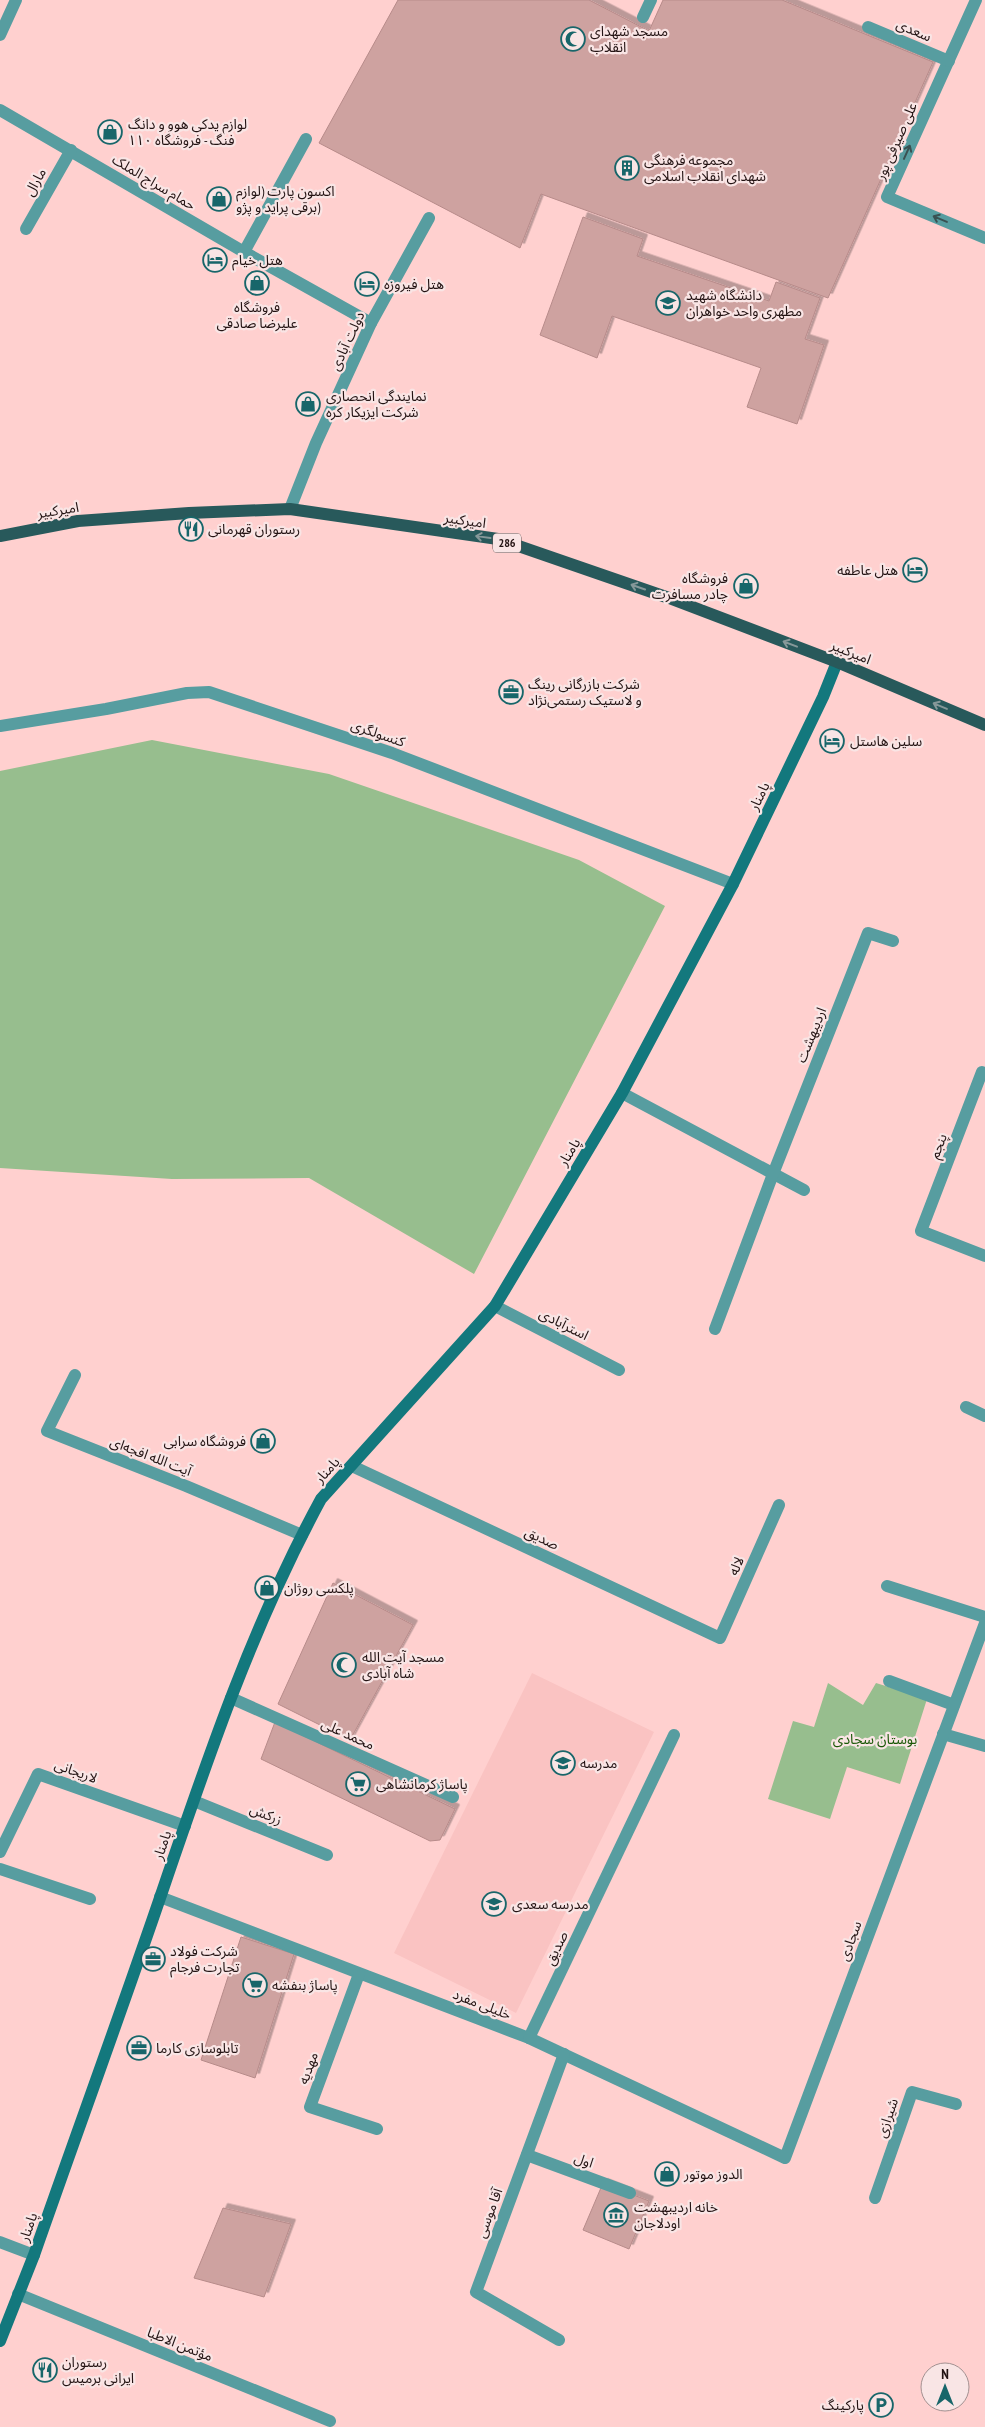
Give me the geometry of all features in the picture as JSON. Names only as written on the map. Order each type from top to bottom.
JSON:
[{"type":"main road","name":"امیرکبیر","points":[[0,536],[78,521],[189,513],[290,509],[498,539],[669,598],[837,662],[985,725]]},
{"type":"street","points":[[0,35],[16,0]]},
{"type":"street","points":[[643,17],[651,0]]},
{"type":"street","name":"علی صیرفی پور","points":[[976,0],[887,197],[985,238]]},
{"type":"street","name":"سعدی","points":[[868,27],[949,61]]},
{"type":"street","name":"حمام سراج الملک","points":[[0,110],[244,252],[371,323]]},
{"type":"street","points":[[244,252],[306,139]]},
{"type":"street","name":"مارال","points":[[26,229],[70,150]]},
{"type":"street","name":"دولت آبادی","points":[[290,509],[316,443],[371,323],[428,218]]},
{"type":"street","name":"پامنار","points":[[0,2341],[34,2256],[231,1698],[281,1577],[321,1499],[494,1306],[622,1093],[733,884],[823,697],[837,662]]},
{"type":"street","name":"کنسولگری","points":[[0,726],[106,709],[187,693],[209,692],[392,753],[733,884]]},
{"type":"street","name":"اردیبهشت","points":[[715,1329],[773,1174],[868,933],[893,941]]},
{"type":"street","name":"پنجم","points":[[982,1072],[921,1231],[985,1256]]},
{"type":"street","points":[[622,1093],[804,1190]]},
{"type":"street","name":"استرآبادی","points":[[494,1306],[619,1370]]},
{"type":"street","name":"آیت الله افجه‌ای","points":[[75,1375],[46,1431],[186,1486],[302,1535]]},
{"type":"street","points":[[966,1407],[985,1416]]},
{"type":"street","name":"صدیق","points":[[352,1466],[720,1638]]},
{"type":"street","name":"لاله","points":[[720,1638],[779,1505]]},
{"type":"street","points":[[887,1586],[985,1617]]},
{"type":"street","name":"سجادی","points":[[785,2158],[985,1623]]},
{"type":"street","points":[[889,1680],[954,1705]]},
{"type":"street","name":"محمد علی","points":[[231,1698],[453,1797]]},
{"type":"street","points":[[943,1734],[985,1746]]},
{"type":"street","name":"صدیق","points":[[530,2038],[674,1735]]},
{"type":"street","name":"لاریجانی","points":[[0,1852],[38,1774],[185,1826]]},
{"type":"street","name":"زرکش","points":[[194,1801],[327,1855]]},
{"type":"street","points":[[0,1869],[90,1899]]},
{"type":"street","name":"خلیلی مفرد","points":[[160,1897],[530,2038],[785,2158]]},
{"type":"street","name":"مهدیه","points":[[359,1974],[310,2107],[377,2129]]},
{"type":"street","name":"آقا موسی","points":[[559,2340],[476,2292],[564,2054]]},
{"type":"street","name":"شیرازی","points":[[875,2198],[912,2092],[956,2104]]},
{"type":"street","name":"اول","points":[[527,2155],[630,2193]]},
{"type":"street","points":[[0,2242],[34,2256]]},
{"type":"street","name":"مؤتمن الاطبا","points":[[18,2294],[330,2422]]},
{"type":"shaded area","points":[[532,1673],[654,1732],[516,2013],[394,1953]]},
{"type":"green space","points":[[152,740],[329,774],[579,860],[665,906],[474,1274],[309,1178],[172,1179],[0,1168],[0,771]]},
{"type":"green space","name":"بوستان سجادی","points":[[828,1683],[863,1705],[876,1683],[927,1699],[900,1784],[847,1767],[830,1819],[768,1799],[793,1721],[814,1727]]},
{"type":"building","name":"مجموعه فرهنگی شهدای انقلاب اسلامی","points":[[398,0],[589,0],[649,31],[663,0],[782,0],[933,62],[828,298],[541,194],[520,248],[319,143]]},
{"type":"building","points":[[583,217],[643,239],[637,256],[769,301],[776,282],[820,298],[805,339],[824,345],[797,424],[747,407],[761,368],[612,316],[597,358],[540,335]]},
{"type":"building","name":"مسجد آیت الله شاه آبادی","points":[[333,1583],[413,1625],[350,1740],[278,1704]]},
{"type":"building","name":"پاساژ کرمانشاهی","points":[[275,1722],[455,1809],[440,1840],[430,1841],[261,1759]]},
{"type":"building","name":"پاساژ بنفشه","points":[[241,1937],[294,1954],[255,2078],[201,2060]]},
{"type":"building","name":"خانه اردیبهشت اودلاجان","points":[[603,2183],[649,2201],[629,2249],[583,2230]]},
{"type":"building","points":[[223,2208],[291,2224],[264,2297],[194,2278]]},
{"type":"place","name":"مسجد شهدای انقلاب","points":[[573,39]]},
{"type":"place","name":"لوازم یدکی هوو و دانگ فنگ - فروشگاه ۱۱۰","points":[[110,132]]},
{"type":"place","name":"مجموعه فرهنگی شهدای انقلاب اسلامی","points":[[627,168]]},
{"type":"place","name":"اکسون پارت (لوازم برقی پراید و پژو)","points":[[219,199]]},
{"type":"place","name":"هتل خیام","points":[[215,260]]},
{"type":"place","name":"فروشگاه علیرضا صادقی","points":[[257,283]]},
{"type":"place","name":"هتل فیروزه","points":[[367,284]]},
{"type":"place","name":"دانشگاه شهید مطهری واحد خواهران","points":[[668,303]]},
{"type":"place","name":"نمایندگی انحصاری شرکت ایزیکار کره","points":[[308,404]]},
{"type":"place","name":"رستوران قهرمانی","points":[[191,529]]},
{"type":"place","name":"هتل عاطفه","points":[[915,570]]},
{"type":"place","name":"فروشگاه چادر مسافرت","points":[[746,586]]},
{"type":"place","name":"شرکت بازرگانی رینگ و لاستیک رستمی‌نژاد","points":[[511,692]]},
{"type":"place","name":"سلین هاستل","points":[[832,741]]},
{"type":"place","name":"فروشگاه سرابی","points":[[263,1441]]},
{"type":"place","name":"پلکسی روژان","points":[[267,1588]]},
{"type":"place","name":"مسجد آیت الله شاه آبادی","points":[[344,1665]]},
{"type":"place","name":"مدرسه","points":[[563,1763]]},
{"type":"place","name":"پاساژ کرمانشاهی","points":[[358,1784]]},
{"type":"place","name":"مدرسه سعدی","points":[[494,1904]]},
{"type":"place","name":"شرکت فولاد تجارت فرجام","points":[[153,1959]]},
{"type":"place","name":"پاساژ بنفشه","points":[[255,1985]]},
{"type":"place","name":"تابلوسازی کارما","points":[[139,2048]]},
{"type":"place","name":"الدوز موتور","points":[[667,2174]]},
{"type":"place","name":"خانه اردیبهشت اودلاجان","points":[[616,2215]]},
{"type":"place","name":"رستوران ایرانی برمیس","points":[[45,2370]]},
{"type":"place","name":"پارکینگ","points":[[881,2405]]}]
